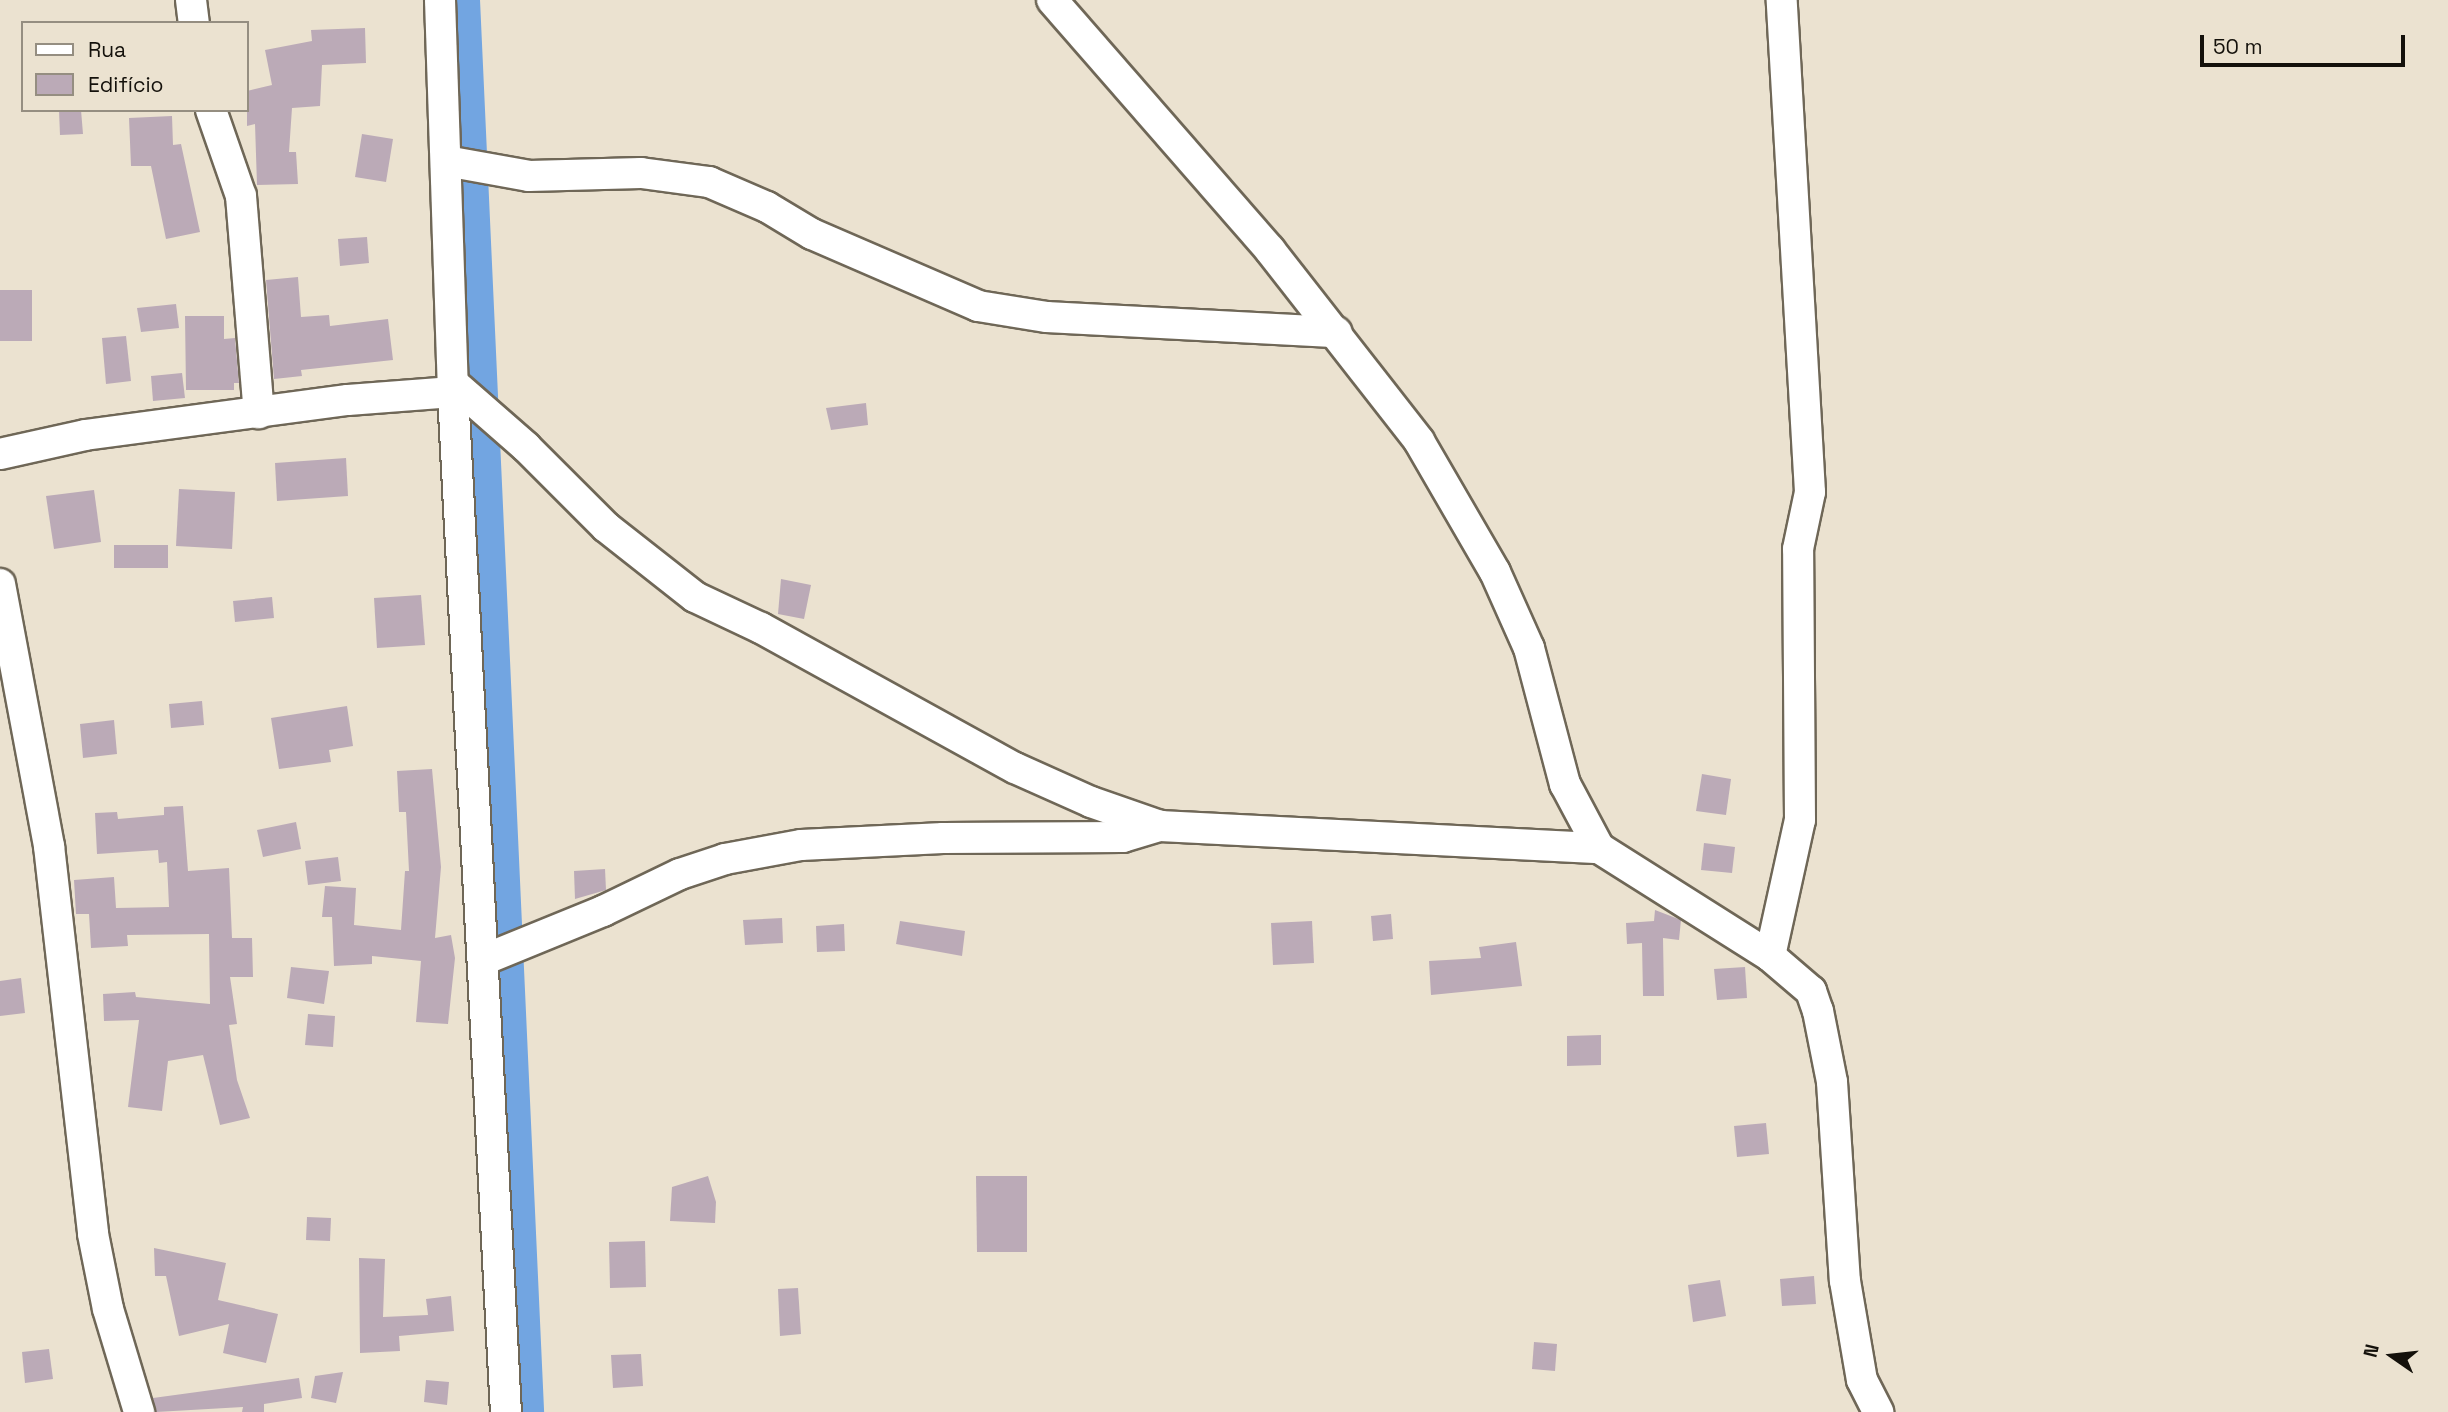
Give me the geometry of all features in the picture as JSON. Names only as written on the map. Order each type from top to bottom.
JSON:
[{"type":"street","points":[[191,0],[194,21]]},
{"type":"street","points":[[440,0],[453,387],[506,1412]]},
{"type":"street","points":[[1052,0],[1336,332],[1419,441],[1494,572],[1529,648],[1565,784],[1600,848],[1770,956],[1811,991],[1818,1011],[1832,1082],[1845,1281],[1862,1380],[1878,1412]]},
{"type":"street","points":[[1770,956],[1800,820],[1798,549],[1810,492],[1782,0]]},
{"type":"street","points":[[212,112],[241,196],[259,413]]},
{"type":"street","points":[[446,161],[529,176],[641,173],[709,183],[767,206],[812,234],[978,306],[1047,317],[1336,332]]},
{"type":"street","points":[[0,454],[85,435],[453,387],[526,447],[606,527],[695,597],[761,628],[1015,768],[1091,803],[1160,826],[1600,848]]},
{"type":"street","points":[[0,584],[49,846],[93,1234],[108,1309],[139,1412]]},
{"type":"street","points":[[483,960],[603,911],[680,874],[725,859],[800,845],[943,838],[1123,837],[1160,826]]},
{"type":"building","points":[[365,28],[366,63],[322,65],[320,106],[292,108],[289,152],[296,152],[298,184],[257,185],[255,124],[247,126],[248,91],[272,85],[265,50],[312,41],[311,30]]},
{"type":"building","points":[[59,112],[81,112],[83,134],[60,135]]},
{"type":"building","points":[[172,116],[173,145],[181,144],[200,232],[166,239],[151,166],[131,166],[129,118]]},
{"type":"building","points":[[362,134],[393,139],[386,182],[355,177]]},
{"type":"building","points":[[367,237],[369,263],[340,266],[338,239]]},
{"type":"building","points":[[298,277],[301,317],[329,315],[330,326],[388,319],[393,360],[301,370],[302,376],[274,379],[266,280]]},
{"type":"building","points":[[0,290],[32,290],[32,341],[0,341]]},
{"type":"building","points":[[176,304],[179,328],[141,332],[137,308]]},
{"type":"building","points":[[185,316],[224,316],[224,339],[235,338],[239,383],[234,383],[234,390],[186,390]]},
{"type":"building","points":[[126,336],[131,381],[106,384],[102,338]]},
{"type":"building","points":[[182,373],[185,398],[153,401],[151,376]]},
{"type":"building","points":[[866,403],[868,425],[831,430],[826,408]]},
{"type":"building","points":[[346,458],[348,496],[277,501],[275,463]]},
{"type":"building","points":[[179,489],[235,492],[232,549],[176,546]]},
{"type":"building","points":[[94,490],[101,542],[54,549],[46,496]]},
{"type":"building","points":[[114,545],[168,545],[168,568],[114,568]]},
{"type":"building","points":[[781,579],[811,585],[804,619],[778,614]]},
{"type":"building","points":[[421,595],[425,645],[377,648],[374,598]]},
{"type":"building","points":[[272,597],[274,618],[235,622],[233,601]]},
{"type":"building","points":[[202,701],[204,725],[171,728],[169,704]]},
{"type":"building","points":[[347,706],[353,746],[329,750],[331,762],[279,769],[271,718]]},
{"type":"building","points":[[114,720],[117,754],[83,758],[80,724]]},
{"type":"building","points":[[432,769],[441,867],[435,938],[451,935],[455,958],[448,1024],[416,1022],[421,961],[372,956],[372,964],[334,966],[332,917],[322,917],[325,886],[356,888],[354,925],[401,930],[405,871],[409,871],[406,812],[399,812],[397,771]]},
{"type":"building","points":[[1702,774],[1731,779],[1726,815],[1696,811]]},
{"type":"building","points":[[183,806],[188,871],[229,868],[232,938],[252,938],[253,977],[230,977],[237,1024],[229,1025],[237,1080],[250,1118],[220,1125],[203,1055],[168,1061],[162,1111],[128,1107],[139,1020],[104,1021],[103,994],[135,992],[136,997],[210,1004],[209,934],[127,935],[128,946],[91,948],[89,914],[76,914],[74,880],[114,877],[116,908],[169,907],[167,862],[159,863],[158,850],[97,854],[95,813],[117,812],[118,819],[164,815],[164,807]]},
{"type":"building","points":[[296,822],[301,849],[263,857],[257,830]]},
{"type":"building","points":[[1704,843],[1735,847],[1732,873],[1701,870]]},
{"type":"building","points":[[338,857],[341,881],[308,885],[305,861]]},
{"type":"building","points":[[605,869],[606,890],[575,899],[574,871]]},
{"type":"building","points":[[1655,910],[1681,920],[1679,940],[1663,938],[1664,996],[1643,996],[1642,943],[1627,944],[1626,923],[1654,921]]},
{"type":"building","points":[[1391,914],[1393,939],[1373,941],[1371,916]]},
{"type":"building","points":[[782,918],[783,943],[745,945],[743,920]]},
{"type":"building","points":[[900,921],[965,931],[962,956],[896,944]]},
{"type":"building","points":[[1312,921],[1314,963],[1273,965],[1271,923]]},
{"type":"building","points":[[844,924],[845,951],[817,952],[816,926]]},
{"type":"building","points":[[1516,942],[1522,986],[1431,995],[1429,961],[1481,958],[1479,947]]},
{"type":"building","points":[[291,967],[329,971],[324,1004],[287,998]]},
{"type":"building","points":[[1745,967],[1747,998],[1717,1000],[1714,969]]},
{"type":"building","points":[[21,978],[25,1013],[0,1016],[0,981]]},
{"type":"building","points":[[308,1014],[335,1016],[333,1047],[305,1045]]},
{"type":"building","points":[[1601,1035],[1601,1065],[1567,1066],[1567,1036]]},
{"type":"building","points":[[1766,1123],[1769,1154],[1737,1157],[1734,1126]]},
{"type":"building","points":[[708,1176],[716,1202],[715,1223],[670,1221],[672,1187]]},
{"type":"building","points":[[976,1176],[1027,1176],[1027,1252],[977,1252]]},
{"type":"building","points":[[307,1217],[331,1218],[330,1241],[306,1240]]},
{"type":"building","points":[[645,1241],[646,1287],[610,1288],[609,1242]]},
{"type":"building","points":[[154,1248],[226,1263],[218,1300],[278,1314],[266,1363],[223,1353],[229,1324],[179,1336],[166,1276],[155,1276]]},
{"type":"building","points":[[359,1258],[385,1259],[383,1317],[428,1315],[426,1299],[451,1296],[454,1331],[399,1336],[400,1351],[360,1353]]},
{"type":"building","points":[[1814,1276],[1816,1304],[1782,1306],[1780,1279]]},
{"type":"building","points":[[1720,1280],[1726,1316],[1693,1322],[1688,1285]]},
{"type":"building","points":[[798,1288],[801,1334],[780,1336],[778,1289]]},
{"type":"building","points":[[1534,1342],[1557,1344],[1555,1371],[1532,1369]]},
{"type":"building","points":[[49,1349],[53,1379],[25,1383],[22,1352]]},
{"type":"building","points":[[641,1354],[643,1386],[613,1388],[611,1355]]},
{"type":"building","points":[[343,1372],[336,1403],[311,1398],[315,1376]]},
{"type":"building","points":[[299,1378],[302,1398],[264,1404],[264,1412],[242,1412],[243,1407],[156,1412],[153,1398]]},
{"type":"building","points":[[426,1380],[449,1382],[447,1405],[424,1402]]},
{"type":"waterway","points":[[466,0],[530,1412]]}]
